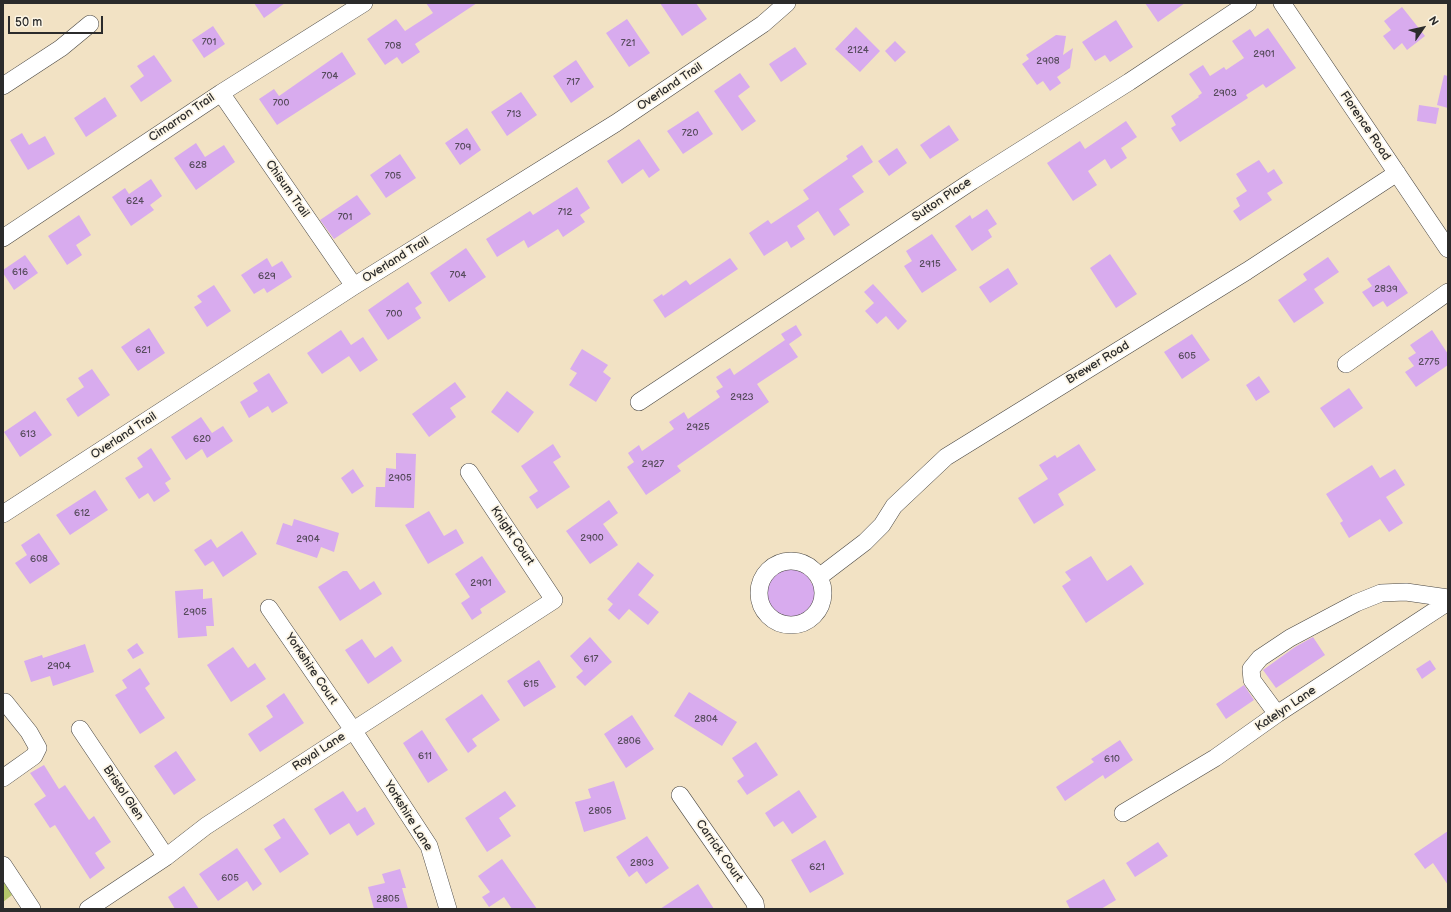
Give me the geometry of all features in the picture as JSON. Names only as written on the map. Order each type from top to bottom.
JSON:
[{"type":"street","name":"Cimarron Trail","points":[[3,238],[221,93],[364,3]]},
{"type":"street","name":"Overland Trail","points":[[3,514],[354,286],[616,123],[763,24],[787,3]]},
{"type":"street","name":"Sutton Place","points":[[640,402],[972,181],[1129,82],[1248,3]]},
{"type":"street","name":"Florence Road","points":[[1282,3],[1448,249]]},
{"type":"street","points":[[3,86],[61,48],[90,24]]},
{"type":"street","name":"Chisum Trail","points":[[221,93],[354,286]]},
{"type":"street","name":"Brewer Road","points":[[819,577],[864,542],[882,525],[894,506],[946,457],[980,434],[1247,271],[1397,174]]},
{"type":"street","points":[[1346,364],[1448,292]]},
{"type":"street","name":"Knight Court","points":[[469,472],[554,600]]},
{"type":"street","points":[[1273,709],[1252,680],[1251,669],[1260,658],[1290,638],[1356,603],[1381,593],[1406,592],[1448,598]]},
{"type":"street","name":"Royal Lane","points":[[88,909],[166,857],[206,826],[554,600]]},
{"type":"street","name":"Katelyn Lane","points":[[1122,813],[1215,758],[1273,709],[1338,674],[1448,602]]},
{"type":"street","name":"Yorkshire Court","points":[[269,608],[353,730]]},
{"type":"street","points":[[3,778],[34,756],[38,748],[5,702]]},
{"type":"street","name":"Bristol Glen","points":[[80,729],[166,857]]},
{"type":"street","name":"Yorkshire Lane","points":[[353,730],[429,846],[448,909]]},
{"type":"street","name":"Carrick Court","points":[[680,795],[755,903],[756,909]]},
{"type":"street","points":[[6,876],[32,909]]},
{"type":"green space","points":[[3,881],[12,895],[3,902]]},
{"type":"building","points":[[254,3],[285,3],[264,18]]},
{"type":"building","points":[[426,3],[477,3],[415,44],[420,52],[402,64],[397,57],[385,65],[367,39],[396,19],[405,31],[433,13]]},
{"type":"building","points":[[660,3],[696,3],[707,19],[682,36]]},
{"type":"building","points":[[1145,3],[1185,3],[1158,22]]},
{"type":"building","points":[[1402,7],[1425,36],[1407,50],[1402,43],[1394,50],[1383,36],[1391,30],[1384,21]]},
{"type":"building","points":[[627,19],[650,53],[629,67],[606,33]]},
{"type":"building","points":[[1116,20],[1133,47],[1110,62],[1105,55],[1095,61],[1082,42]]},
{"type":"building","points":[[213,26],[225,44],[204,58],[192,40]]},
{"type":"building","points":[[856,27],[880,51],[860,72],[835,49]]},
{"type":"building","points":[[1268,28],[1296,68],[1266,88],[1263,84],[1246,95],[1248,98],[1180,142],[1171,128],[1176,125],[1171,116],[1199,97],[1198,96],[1202,93],[1189,74],[1203,65],[1210,76],[1224,67],[1226,70],[1244,58],[1232,41],[1250,29],[1255,37]]},
{"type":"building","points":[[1056,35],[1066,36],[1063,55],[1073,48],[1070,68],[1057,77],[1061,83],[1050,91],[1043,81],[1037,85],[1022,64],[1029,59],[1026,55]]},
{"type":"building","points":[[895,41],[906,52],[895,62],[885,51]]},
{"type":"building","points":[[795,47],[807,64],[781,82],[769,64]]},
{"type":"building","points":[[342,52],[356,74],[277,125],[259,99],[274,89],[279,96]]},
{"type":"building","points":[[154,55],[172,81],[141,102],[130,86],[144,76],[137,66]]},
{"type":"building","points":[[576,60],[594,87],[571,103],[553,76]]},
{"type":"building","points":[[740,73],[750,87],[738,96],[756,121],[742,131],[714,91]]},
{"type":"building","points":[[1444,75],[1448,76],[1448,108],[1437,105]]},
{"type":"building","points":[[521,92],[537,115],[507,136],[491,112]]},
{"type":"building","points":[[105,97],[117,116],[86,137],[74,118]]},
{"type":"building","points":[[1419,105],[1439,108],[1436,124],[1417,121]]},
{"type":"building","points":[[698,111],[713,134],[683,154],[667,131]]},
{"type":"building","points":[[1126,121],[1137,137],[1121,148],[1127,158],[1111,169],[1105,159],[1088,171],[1097,185],[1073,201],[1047,163],[1080,141],[1085,149]]},
{"type":"building","points":[[949,125],[959,140],[930,159],[920,145]]},
{"type":"building","points":[[467,128],[481,150],[460,165],[445,143]]},
{"type":"building","points":[[22,133],[29,145],[45,136],[55,154],[28,170],[10,140]]},
{"type":"building","points":[[639,139],[660,170],[649,178],[643,169],[622,184],[607,161]]},
{"type":"building","points":[[196,143],[205,157],[224,145],[235,162],[196,190],[174,158]]},
{"type":"building","points":[[862,145],[873,162],[852,176],[864,192],[839,209],[850,225],[834,236],[818,211],[797,226],[805,239],[791,248],[787,241],[764,256],[749,233],[768,220],[771,224],[809,199],[803,190],[848,159],[846,156]]},
{"type":"building","points":[[897,148],[907,163],[889,176],[878,161]]},
{"type":"building","points":[[400,154],[416,178],[386,198],[370,175]]},
{"type":"building","points":[[1259,160],[1268,173],[1274,169],[1283,183],[1267,193],[1272,200],[1240,221],[1233,211],[1240,206],[1236,198],[1247,191],[1236,174]]},
{"type":"building","points":[[151,179],[162,196],[150,205],[154,210],[131,226],[112,197],[125,188],[129,194]]},
{"type":"building","points":[[577,187],[590,208],[580,215],[585,222],[563,237],[558,229],[528,248],[524,240],[497,257],[486,239],[530,211],[533,215]]},
{"type":"building","points":[[357,195],[371,214],[334,239],[320,220]]},
{"type":"building","points":[[987,209],[997,224],[988,230],[992,237],[972,251],[955,226],[970,215],[972,219]]},
{"type":"building","points":[[79,215],[91,235],[76,245],[82,255],[67,265],[48,236]]},
{"type":"building","points":[[932,234],[957,270],[922,293],[904,266],[912,261],[906,251]]},
{"type":"building","points":[[466,248],[486,277],[449,302],[430,273]]},
{"type":"building","points":[[1110,254],[1137,294],[1116,308],[1090,268]]},
{"type":"building","points":[[25,255],[38,273],[14,290],[3,273],[3,270]]},
{"type":"building","points":[[1328,257],[1339,272],[1314,289],[1324,303],[1294,323],[1278,300],[1307,280],[1303,274]]},
{"type":"building","points":[[267,258],[272,267],[282,261],[292,277],[267,293],[264,288],[254,294],[241,275]]},
{"type":"building","points":[[730,258],[738,269],[665,318],[653,300],[662,294],[663,296],[686,280],[690,285]]},
{"type":"building","points":[[1389,265],[1408,293],[1387,307],[1383,301],[1373,307],[1362,292],[1372,286],[1367,279]]},
{"type":"building","points":[[1008,268],[1018,284],[990,303],[979,287]]},
{"type":"building","points":[[408,282],[422,303],[415,308],[421,318],[388,340],[368,310]]},
{"type":"building","points":[[873,284],[907,321],[898,330],[886,316],[877,324],[865,311],[874,303],[864,292]]},
{"type":"building","points":[[214,285],[231,311],[207,327],[194,307],[202,302],[197,296]]},
{"type":"building","points":[[796,325],[802,335],[789,344],[798,357],[757,384],[769,402],[677,466],[681,471],[646,495],[627,467],[634,462],[628,453],[639,445],[642,451],[674,429],[669,422],[684,412],[688,419],[720,397],[716,391],[723,387],[716,377],[730,368],[734,375],[785,340],[781,334]]},
{"type":"building","points":[[149,328],[165,353],[138,371],[121,347]]},
{"type":"building","points":[[341,330],[351,345],[363,337],[378,360],[360,372],[349,356],[322,374],[307,353]]},
{"type":"building","points":[[1432,330],[1448,354],[1448,365],[1416,387],[1405,372],[1414,366],[1408,358],[1416,353],[1410,345]]},
{"type":"building","points":[[1192,334],[1210,360],[1182,379],[1164,352]]},
{"type":"building","points":[[582,349],[608,365],[603,372],[611,378],[596,402],[569,385],[577,373],[570,369]]},
{"type":"building","points":[[92,369],[110,395],[78,417],[66,399],[84,387],[78,378]]},
{"type":"building","points":[[269,373],[288,403],[272,413],[268,406],[249,418],[240,402],[258,391],[253,383]]},
{"type":"building","points":[[1259,376],[1270,392],[1256,401],[1246,385]]},
{"type":"building","points":[[455,382],[466,397],[450,408],[456,417],[429,437],[412,414]]},
{"type":"building","points":[[1349,388],[1363,408],[1334,428],[1320,408]]},
{"type":"building","points":[[507,391],[534,412],[518,433],[491,412]]},
{"type":"building","points":[[35,411],[52,435],[20,457],[4,432]]},
{"type":"building","points":[[201,417],[212,433],[223,426],[233,441],[207,458],[202,449],[186,460],[171,437]]},
{"type":"building","points":[[553,444],[561,457],[553,462],[570,487],[537,509],[529,497],[538,491],[521,466]]},
{"type":"building","points":[[1079,444],[1096,470],[1058,494],[1064,505],[1034,524],[1018,498],[1048,479],[1039,465],[1055,455],[1057,458]]},
{"type":"building","points":[[151,448],[171,479],[165,483],[170,491],[154,502],[148,493],[139,499],[125,478],[143,467],[137,458]]},
{"type":"building","points":[[396,453],[416,454],[414,508],[375,507],[376,487],[385,487],[386,468],[396,469]]},
{"type":"building","points":[[1372,465],[1380,478],[1395,469],[1405,485],[1386,497],[1403,523],[1389,532],[1380,519],[1349,538],[1340,523],[1343,521],[1326,494]]},
{"type":"building","points":[[353,469],[364,486],[352,494],[341,478]]},
{"type":"building","points":[[95,490],[108,510],[70,535],[56,515]]},
{"type":"building","points":[[609,500],[618,513],[603,524],[618,545],[590,564],[566,531]]},
{"type":"building","points":[[429,511],[444,536],[456,529],[464,543],[428,564],[405,525]]},
{"type":"building","points":[[294,519],[339,533],[334,552],[321,547],[317,558],[276,544],[283,523],[292,526]]},
{"type":"building","points":[[242,531],[257,554],[223,577],[213,561],[205,566],[194,550],[211,539],[217,548]]},
{"type":"building","points":[[39,533],[60,564],[30,584],[15,563],[27,555],[21,545]]},
{"type":"building","points":[[482,556],[506,592],[480,609],[482,613],[472,620],[461,603],[470,597],[455,574]]},
{"type":"building","points":[[1091,556],[1107,581],[1131,565],[1144,584],[1086,623],[1062,586],[1071,580],[1065,572]]},
{"type":"building","points":[[638,562],[654,575],[638,595],[659,612],[648,625],[629,609],[619,620],[608,610],[613,604],[607,599]]},
{"type":"building","points":[[796,564],[809,575],[811,583],[816,586],[818,593],[816,602],[807,615],[791,620],[776,615],[770,609],[765,593],[771,577],[778,571]]},
{"type":"building","points":[[343,571],[347,571],[360,590],[374,581],[382,594],[340,621],[318,587]]},
{"type":"building","points":[[203,589],[203,599],[212,598],[214,626],[206,626],[207,636],[178,638],[175,591]]},
{"type":"building","points":[[590,637],[612,662],[585,686],[576,677],[583,671],[570,656]]},
{"type":"building","points":[[1313,637],[1325,655],[1276,688],[1263,670],[1295,647]]},
{"type":"building","points":[[362,639],[375,658],[392,646],[402,661],[368,684],[345,650]]},
{"type":"building","points":[[137,643],[144,653],[133,659],[127,650]]},
{"type":"building","points":[[85,644],[94,672],[53,686],[50,676],[31,682],[24,661],[42,655],[43,658]]},
{"type":"building","points":[[233,647],[248,668],[255,663],[266,679],[231,702],[207,665]]},
{"type":"building","points":[[539,660],[556,687],[524,707],[507,681]]},
{"type":"building","points":[[1430,660],[1436,669],[1422,679],[1416,669]]},
{"type":"building","points":[[140,668],[150,684],[145,688],[165,718],[140,734],[115,695],[127,688],[122,680]]},
{"type":"building","points":[[1244,685],[1254,700],[1226,719],[1216,704]]},
{"type":"building","points":[[689,692],[737,722],[722,746],[674,716]]},
{"type":"building","points":[[284,693],[304,723],[260,752],[248,734],[273,717],[266,706]]},
{"type":"building","points":[[482,694],[500,720],[472,739],[477,746],[468,753],[445,719]]},
{"type":"building","points":[[632,715],[654,749],[626,768],[604,734]]},
{"type":"building","points":[[422,730],[448,770],[428,783],[403,743]]},
{"type":"building","points":[[1120,740],[1133,760],[1105,779],[1103,775],[1065,801],[1056,787],[1094,762],[1091,759]]},
{"type":"building","points":[[756,742],[778,775],[747,795],[737,781],[744,776],[732,758]]},
{"type":"building","points":[[176,751],[196,780],[174,795],[154,766]]},
{"type":"building","points":[[44,765],[59,789],[65,785],[89,820],[94,816],[111,842],[95,853],[105,868],[90,879],[55,825],[50,828],[34,804],[46,796],[30,773]]},
{"type":"building","points":[[614,781],[626,819],[584,832],[575,802],[591,798],[588,789]]},
{"type":"building","points":[[799,790],[817,817],[792,834],[783,821],[774,827],[765,813]]},
{"type":"building","points":[[343,791],[357,812],[365,807],[375,824],[357,836],[349,823],[330,835],[314,809]]},
{"type":"building","points":[[505,791],[516,806],[499,818],[511,836],[487,852],[465,818]]},
{"type":"building","points":[[284,818],[309,854],[280,873],[264,849],[281,838],[273,825]]},
{"type":"building","points":[[1448,831],[1448,885],[1433,863],[1425,869],[1414,854]]},
{"type":"building","points":[[647,836],[669,868],[646,884],[637,871],[629,877],[616,857]]},
{"type":"building","points":[[825,840],[844,874],[810,893],[791,860]]},
{"type":"building","points":[[1158,842],[1168,856],[1135,877],[1126,863]]},
{"type":"building","points":[[237,848],[262,884],[253,891],[247,881],[218,901],[199,874]]},
{"type":"building","points":[[502,859],[537,909],[512,909],[504,897],[489,907],[482,897],[490,892],[478,876]]},
{"type":"building","points":[[400,869],[406,888],[402,888],[408,909],[374,909],[368,887],[385,883],[382,874]]},
{"type":"building","points":[[1104,879],[1116,900],[1101,909],[1070,909],[1066,901]]},
{"type":"building","points":[[698,884],[714,909],[660,909]]},
{"type":"building","points":[[184,886],[199,909],[175,909],[168,897]]}]
